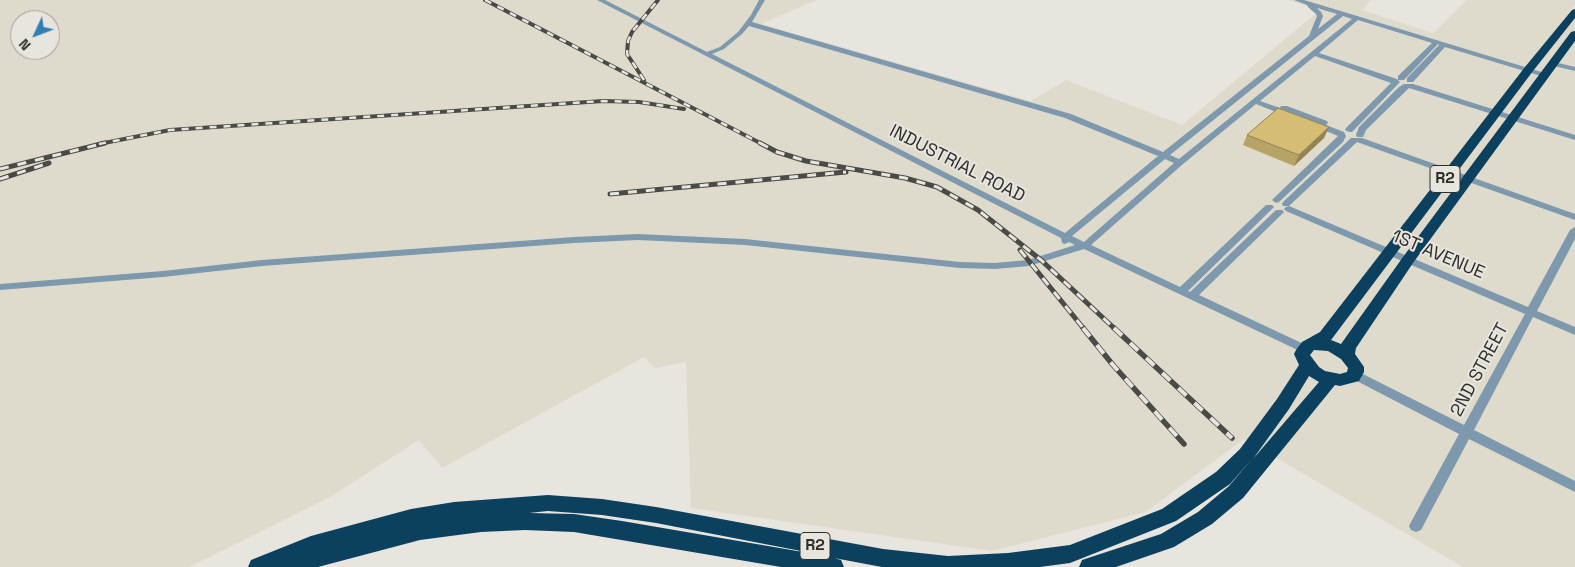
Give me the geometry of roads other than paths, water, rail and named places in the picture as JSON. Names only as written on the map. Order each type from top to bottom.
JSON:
[{"type":"highway","name":"R2","points":[[258,567],[311,545],[411,517],[454,510],[548,503],[602,507],[656,515],[883,558],[939,564],[1008,562],[1070,554],[1169,515],[1200,496],[1224,478],[1246,454],[1283,404],[1308,353],[1326,336],[1529,69],[1573,17]]},
{"type":"highway","points":[[1561,30],[1575,34]]},
{"type":"highway","name":"R2","points":[[1347,355],[1348,347],[1408,260],[1468,178],[1517,119],[1527,99],[1544,74],[1575,34]]},
{"type":"highway","points":[[1510,94],[1527,99]]},
{"type":"highway","points":[[1349,306],[1370,316]]},
{"type":"highway","points":[[1331,346],[1347,355],[1356,366],[1355,374],[1348,380],[1331,379],[1321,376],[1308,353],[1331,346]]},
{"type":"highway","points":[[1089,567],[1167,541],[1205,518],[1236,492],[1331,379]]},
{"type":"highway","points":[[1283,404],[1300,414]]},
{"type":"highway","name":"R2","points":[[291,567],[335,552],[402,535],[481,523],[525,521],[574,524],[622,530],[834,567]]},
{"type":"street","name":"INDUSTRIAL ROAD","points":[[600,0],[1066,237],[1308,353]]},
{"type":"street","points":[[708,54],[731,41],[747,24],[762,0]]},
{"type":"street","points":[[1297,0],[1544,74]]},
{"type":"street","points":[[1297,0],[1319,12],[1318,23],[1310,38]]},
{"type":"street","points":[[1061,252],[1066,237],[1164,155],[1342,13]]},
{"type":"street","points":[[0,287],[163,274],[262,263],[574,240],[629,238],[718,240],[907,260],[986,266],[1029,263],[1085,246],[1180,162],[1356,18]]},
{"type":"street","points":[[747,24],[1068,116],[1180,162]]},
{"type":"street","points":[[1182,291],[1340,140],[1344,133],[1397,80],[1440,43]]},
{"type":"street","points":[[1192,296],[1359,138],[1362,129],[1402,89],[1410,84],[1440,43]]},
{"type":"street","points":[[1314,53],[1575,138]]},
{"type":"street","points":[[1553,63],[1575,69]]},
{"type":"street","points":[[1256,100],[1575,217]]},
{"type":"street","points":[[1212,117],[1227,123]]},
{"type":"street","name":"1ST AVENUE","points":[[1272,204],[1575,331]]},
{"type":"street","name":"2ND STREET","points":[[1416,526],[1468,433],[1575,230]]},
{"type":"street","points":[[1355,374],[1575,486]]},
{"type":"railway","points":[[485,0],[762,144]]},
{"type":"railway","points":[[644,80],[627,54],[628,41],[632,32],[658,0]]},
{"type":"railway","points":[[99,144],[170,130],[603,101],[639,102],[684,109]]},
{"type":"railway","points":[[0,169],[105,143]]},
{"type":"railway","points":[[760,143],[777,152],[806,161],[905,178],[937,187],[978,210],[1041,260],[1115,329]]},
{"type":"railway","points":[[0,179],[49,163]]},
{"type":"railway","points":[[610,194],[846,172]]},
{"type":"railway","points":[[1020,250],[1084,329]]},
{"type":"railway","points":[[1083,328],[1113,365],[1184,444]]},
{"type":"railway","points":[[1114,328],[1232,438]]}]
